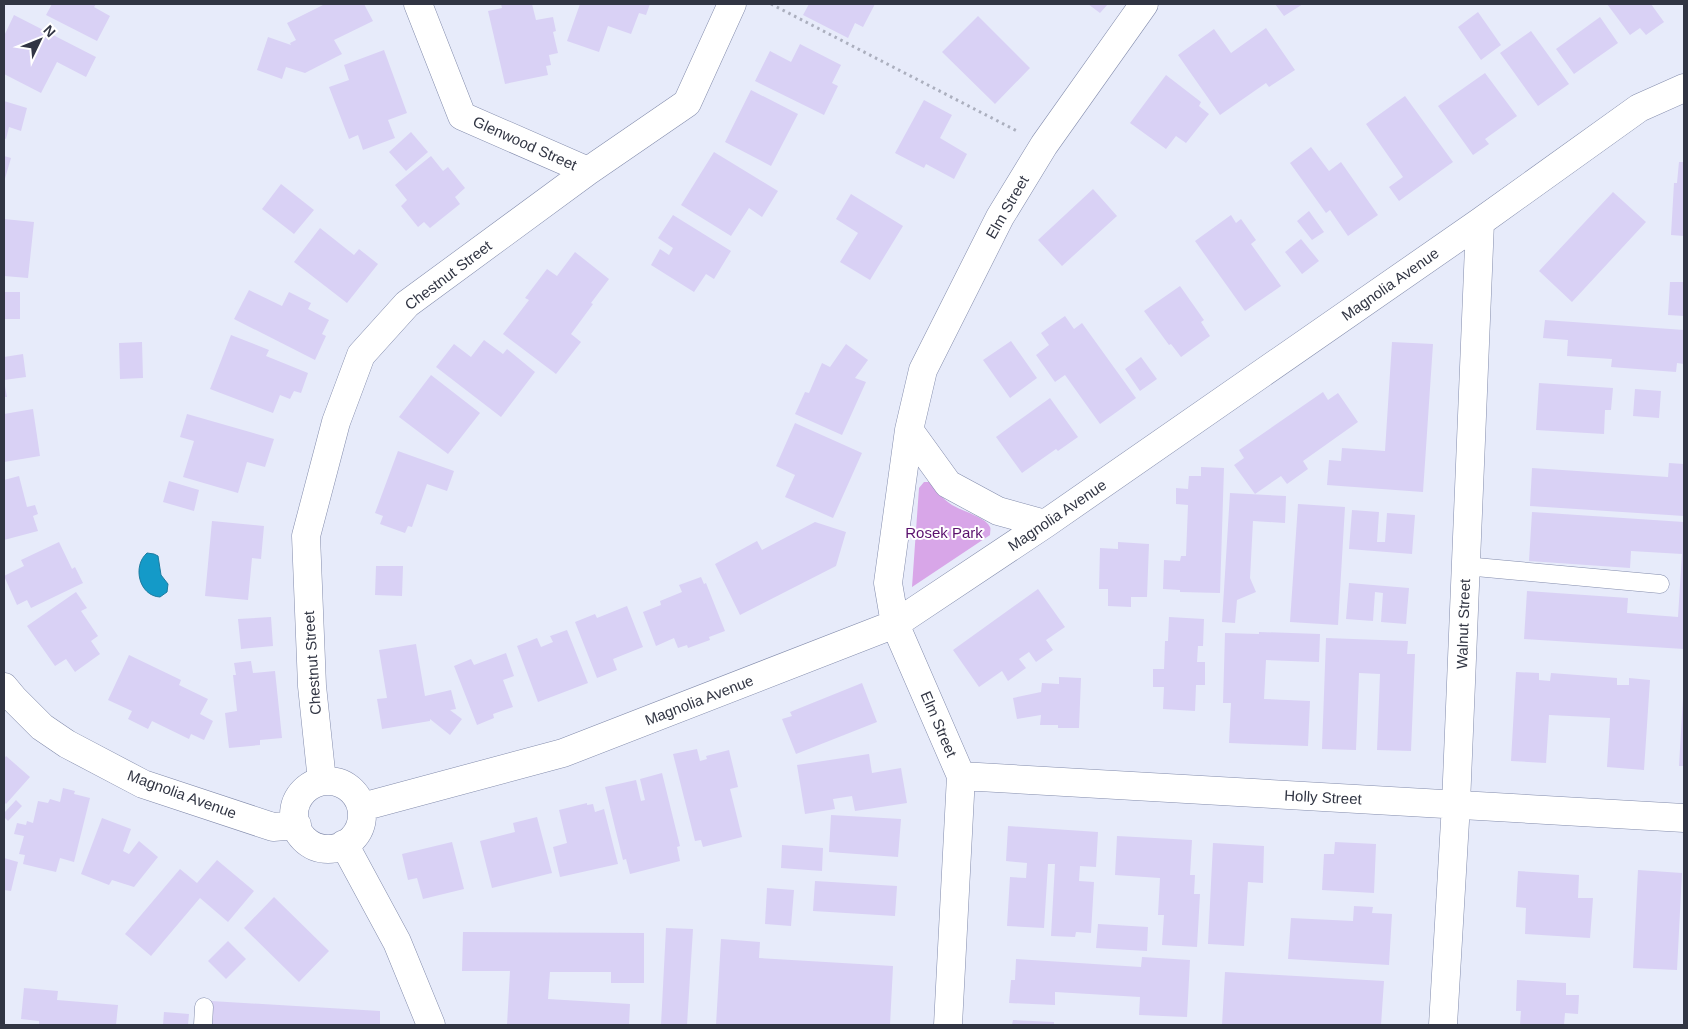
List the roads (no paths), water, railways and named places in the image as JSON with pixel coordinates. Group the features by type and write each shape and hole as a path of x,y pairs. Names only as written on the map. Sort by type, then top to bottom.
{"street":[{"name":"Glenwood Street","path":"418,4 462,116 588,171"},
{"name":"Chestnut Street","path":"322,781 312,686 306,536 336,422 361,356 407,304 588,171 687,104 732,4"},
{"name":"Elm Street","path":"948,1025 961,776 896,624 888,583 909,430 923,370 1000,217 1044,145 1144,4"},
{"name":"Magnolia Avenue","path":"362,807 563,753 896,624 1045,524 1480,222 1639,108 1684,88"},
{"name":"Walnut Street","path":"1443,1025 1456,804 1480,222"},
{"path":"909,430 948,484 998,511 1045,524"},
{"name":"Magnolia Avenue","path":"4,687 42,727 67,744 144,784 273,827 297,825"},
{"name":"Holly Street","path":"961,776 1684,818"},
{"path":"322,781 339,782 354,792 362,807 359,829 353,838 333,848 322,848 311,843 302,835 297,825 295,814 302,792 311,785 322,781"},
{"path":"344,844 397,942 431,1025"}],"lane":[{"path":"1465,566 1660,584"},
{"path":"203,1025 204,1007"}],"water":[{"path":"147,553 158,556 161,575 168,584 167,592 160,597 147,592 140,580 140,565"}],"park label":[{"name":"Rosek Park","path":"944,532"}]}
